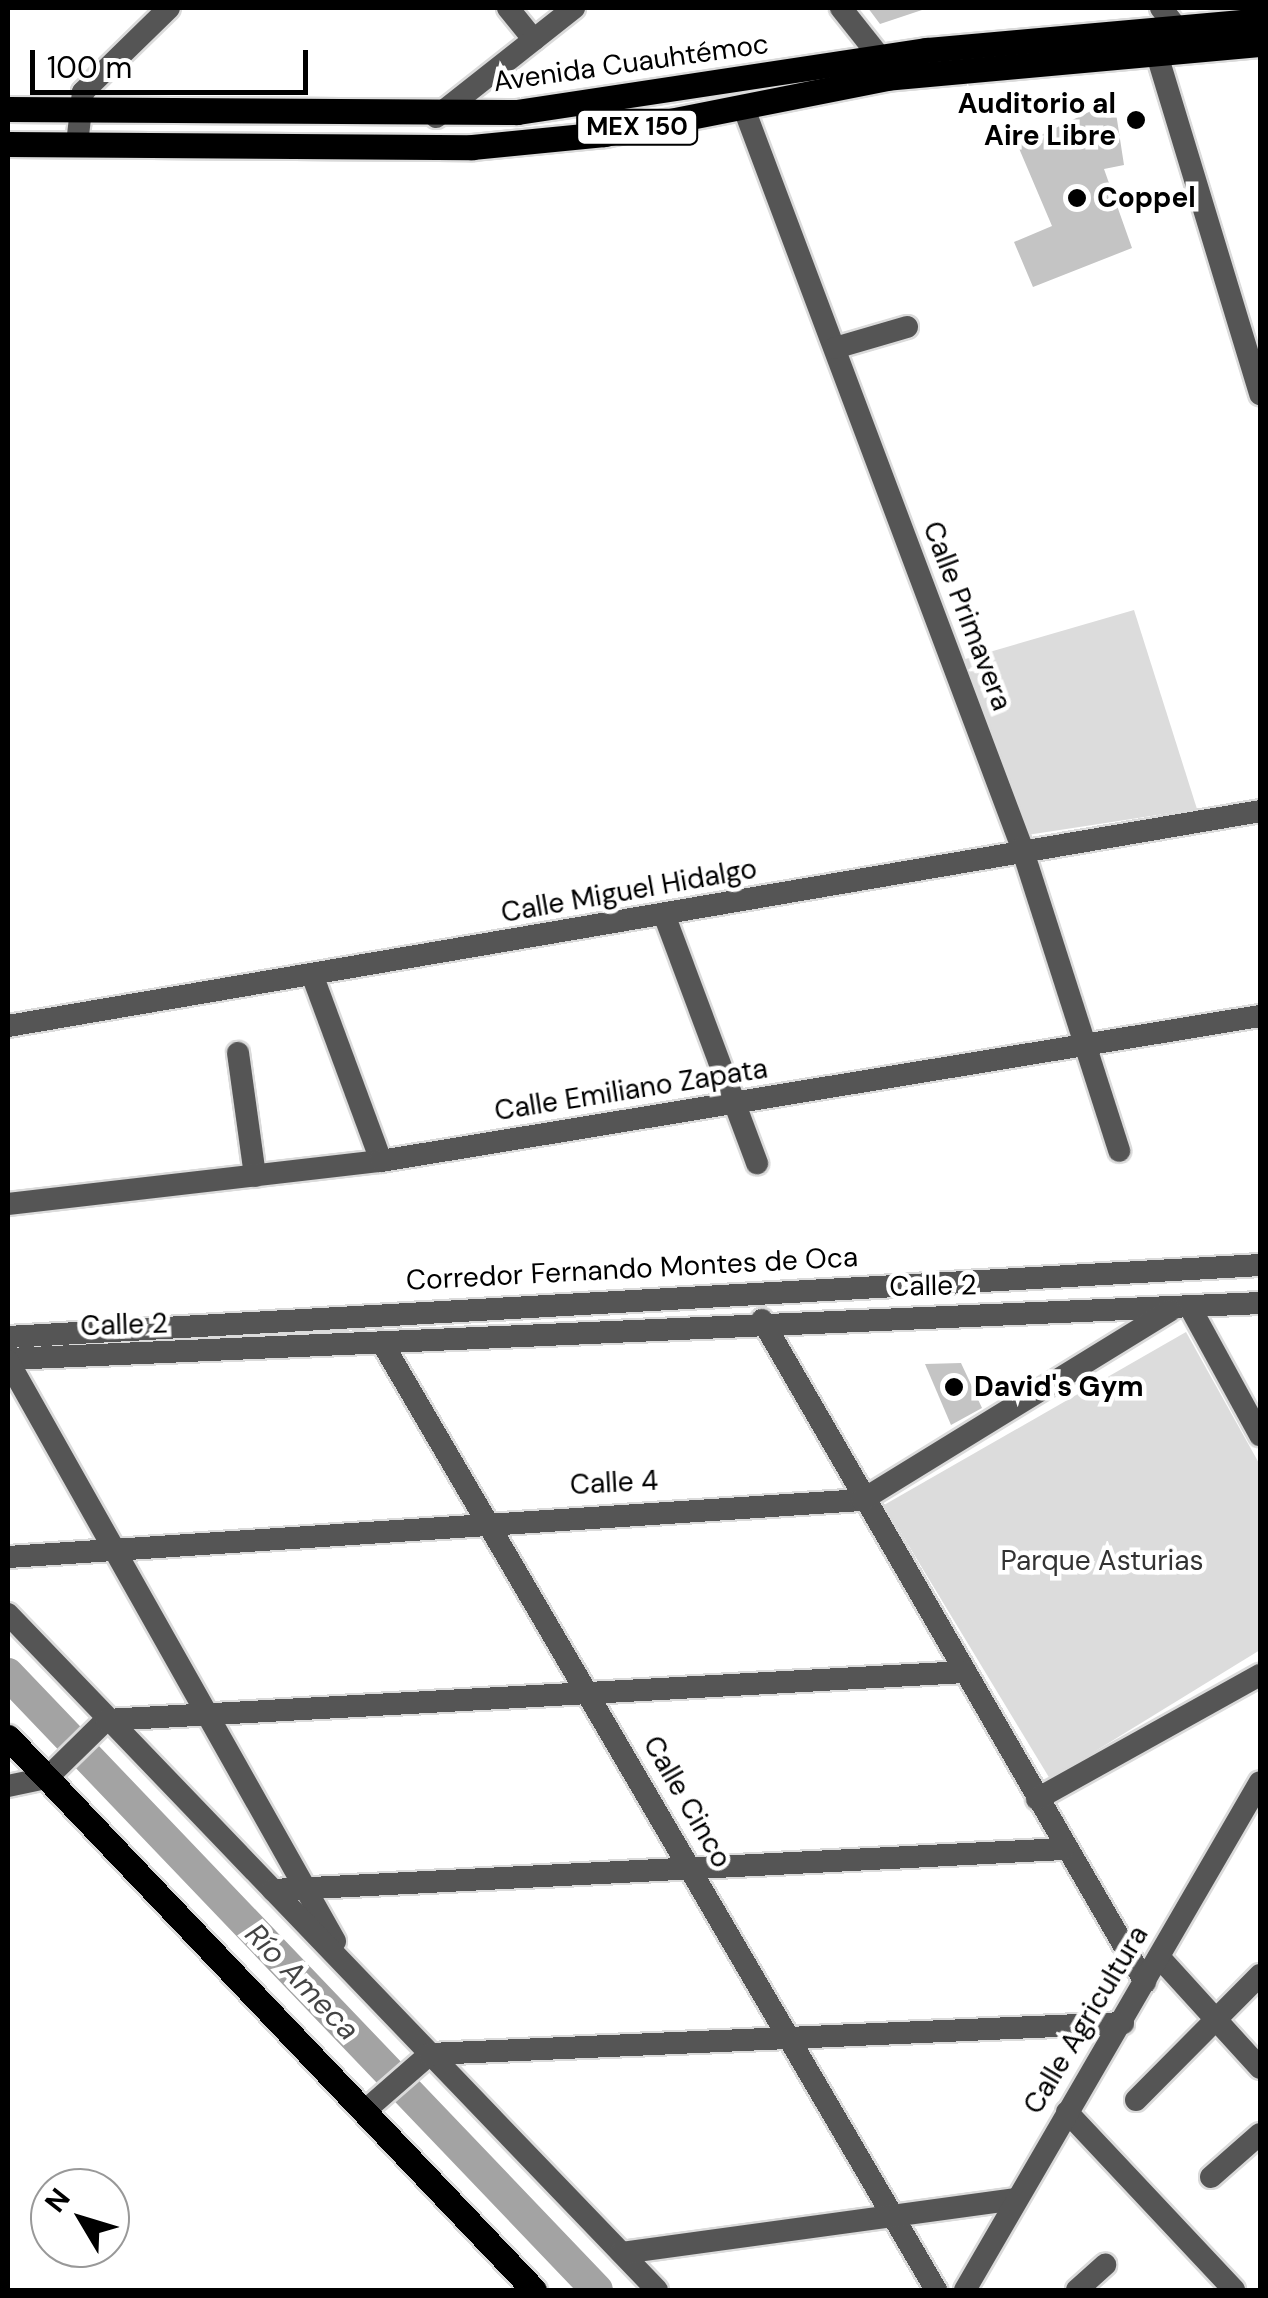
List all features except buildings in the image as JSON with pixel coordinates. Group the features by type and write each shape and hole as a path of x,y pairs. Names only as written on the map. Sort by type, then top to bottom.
{"main road":[{"name":"Avenida Cuauhtémoc","path":"8,109 436,117 1168,16 1260,20"},
{"name":"MEX 150","path":"8,144 348,149 604,134 886,78 1155,48 1260,44"},
{"path":"346,117 348,149"},
{"path":"8,1738 53,1772 373,2103 534,2290"}],"street":[{"path":"77,144 78,112 102,64 169,8"},
{"path":"508,8 534,40"},
{"path":"436,117 574,8"},
{"path":"841,8 879,56"},
{"path":"1155,48 1260,394"},
{"name":"Calle Primavera","path":"743,106 1022,848 1119,1151"},
{"path":"835,348 907,327"},
{"name":"Calle Miguel Hidalgo","path":"8,1026 664,917 1022,848 1260,811"},
{"path":"664,917 758,1163"},
{"path":"314,977 380,1162"},
{"name":"Calle Emiliano Zapata","path":"8,1201 380,1162 1086,1049 1260,1016"},
{"path":"238,1053 254,1176"},
{"name":"Corredor Fernando Montes de Oca","path":"8,1337 1260,1264"},
{"name":"Calle 2","path":"8,1360 384,1346 762,1320 1181,1310 1260,1303"},
{"path":"1181,1310 1260,1435"},
{"name":"Calle 4","path":"8,1556 488,1519 862,1500 1181,1310"},
{"path":"762,1320 1063,1849 1144,1982"},
{"name":"Calle Cinco","path":"384,1346 936,2290"},
{"path":"8,1360 352,1972"},
{"path":"8,1614 98,1728 273,1890 657,2290"},
{"path":"8,1786 53,1772 98,1728 208,1717 964,1672"},
{"path":"1036,1800 1260,1676"},
{"name":"Calle Agricultura","path":"965,2290 1260,1782"},
{"path":"273,1890 1063,1849"},
{"path":"1159,1956 1260,2068"},
{"path":"1136,2100 1220,2024 1260,1976"},
{"path":"373,2103 430,2054 793,2041 1123,2022"},
{"path":"1067,2112 1234,2290"},
{"path":"1211,2177 1260,2134"},
{"path":"622,2253 1016,2199"},
{"path":"1078,2290 1104,2265"}],"green space":[{"path":"1134,610 1197,809 1027,835 962,660"},
{"name":"Parque Asturias","path":"1186,1332 1260,1465 1260,1650 1050,1779 884,1505"}],"waterway":[{"name":"Río Ameca","path":"8,1674 597,2290"}],"place":[{"name":"Auditorio al Aire Libre","path":"1136,120"},
{"name":"Coppel","path":"1077,198"},
{"name":"David's Gym","path":"954,1387"}]}
